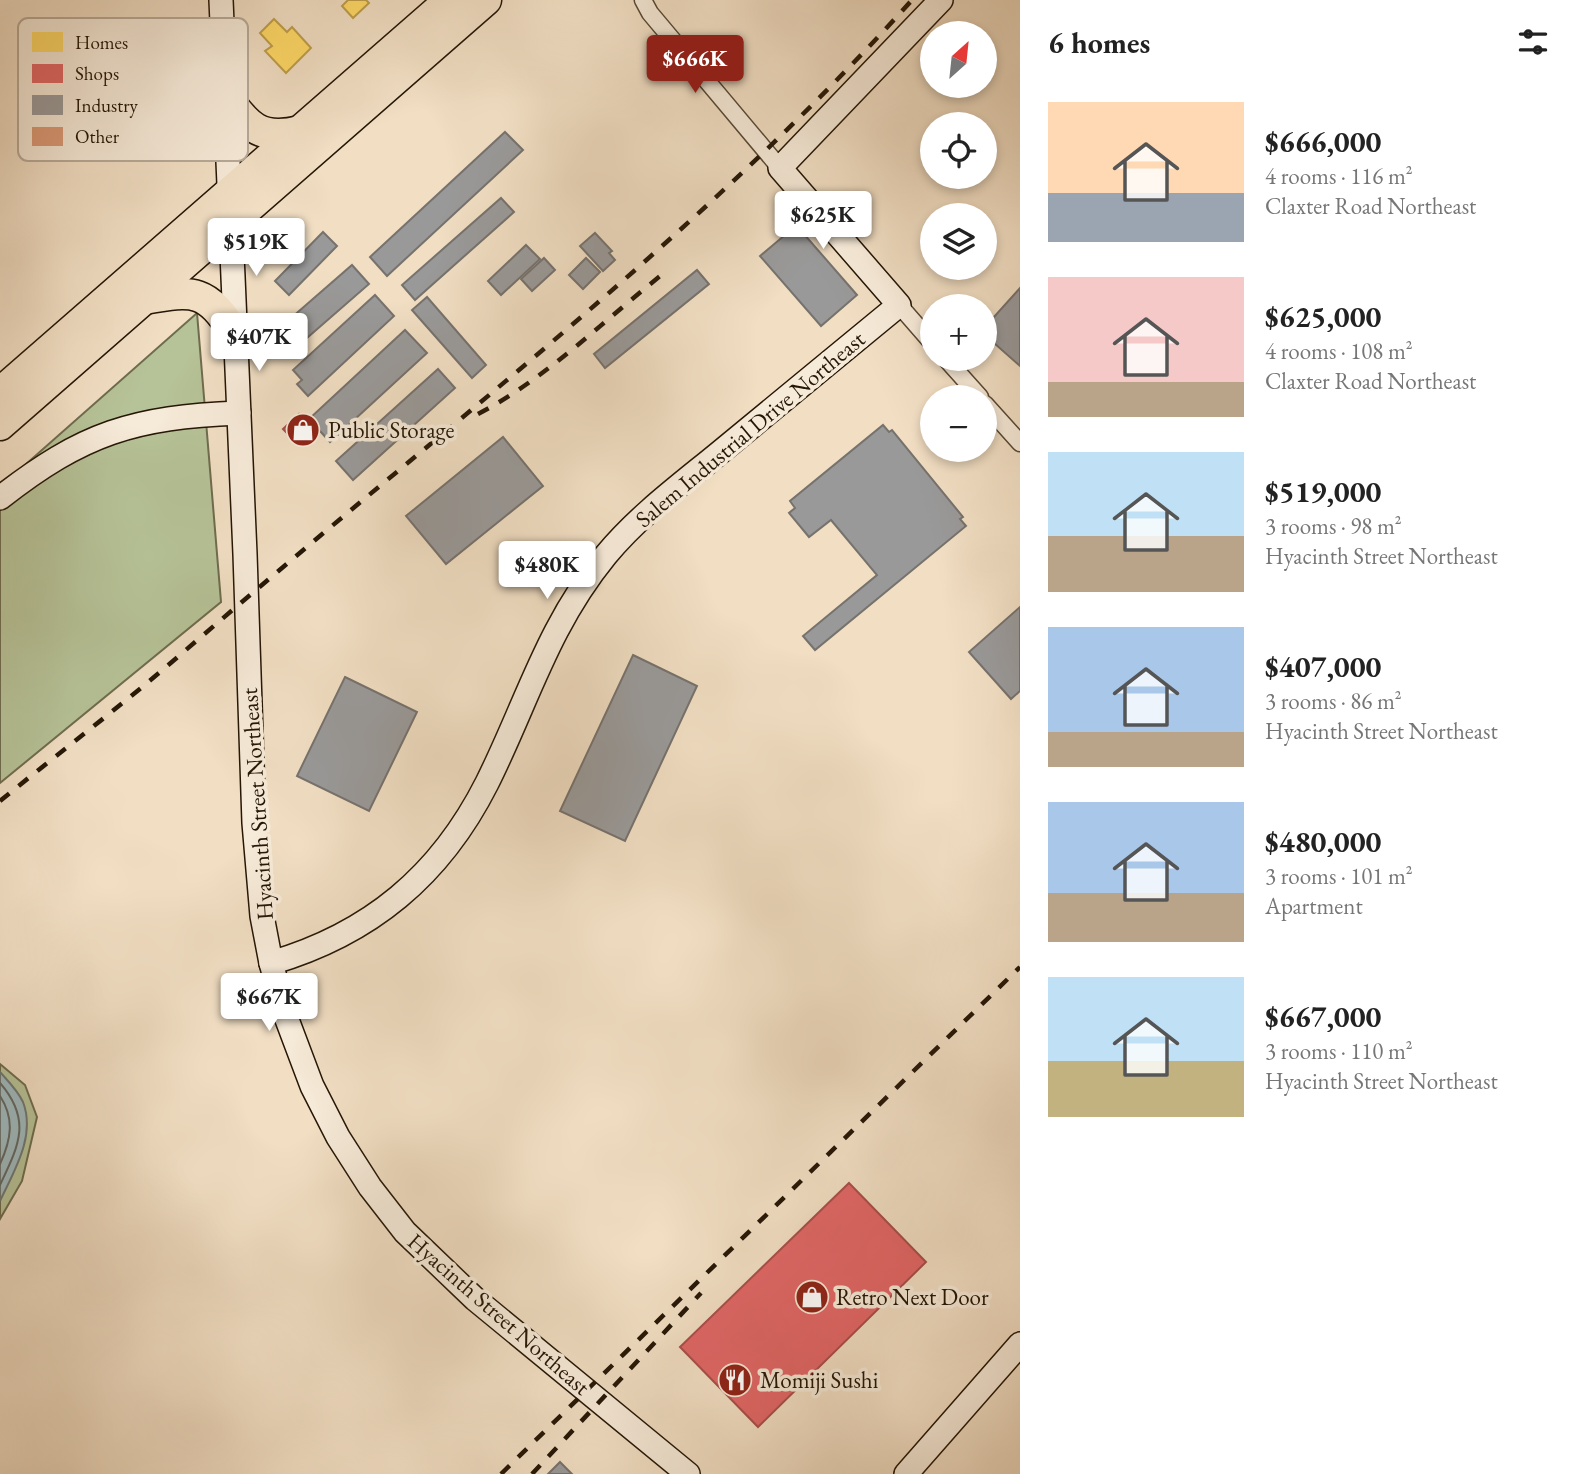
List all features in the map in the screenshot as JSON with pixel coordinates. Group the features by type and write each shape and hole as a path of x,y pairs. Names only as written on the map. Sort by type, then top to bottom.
{"highway":[{"path":"0,393 450,0"},
{"path":"0,425 486,0"},
{"path":"248,123 264,133 286,134 300,131"},
{"path":"144,299 185,292 204,298 219,309 236,335"}],"street":[{"name":"Hyacinth Street Northeast","path":"221,0 222,18"},
{"path":"643,0 650,13 780,168 920,329"},
{"path":"780,168 941,0"},
{"name":"Hyacinth Street Northeast","path":"228,161 254,822 262,916 271,963 298,1052 324,1110 351,1159 405,1233 475,1299 688,1474"},
{"name":"Salem Industrial Drive Northeast","path":"271,963 303,954 354,930 401,896 433,866 470,815 488,782 533,675 557,627 578,592 604,558 653,508 899,305"},
{"path":"957,371 969,385"},
{"path":"0,498 51,460 83,442 116,429 159,419 239,413"},
{"path":"997,415 1017,433"},
{"path":"905,1474 1020,1344"}],"green space":[{"path":"197,313 221,602 0,783 0,487"},
{"path":"0,1064 25,1085 37,1117 22,1181 0,1219"}],"water":[{"path":"0,1072 23,1102 27,1128 22,1153 0,1201"}],"building: Homes":[{"path":"348,0 366,0 369,3 353,18 342,6"},
{"path":"274,19 287,32 292,27 311,48 286,73 265,51 272,46 260,33"}],"building: Shops":[{"path":"299,414 312,429 297,443 283,429"},
{"path":"849,1183 926,1262 758,1427 680,1347"}],"building: Industry":[{"path":"505,132 523,150 387,276 370,257"},
{"path":"501,198 514,212 415,300 402,285"},
{"path":"790,218 857,295 821,326 760,256 785,235 778,228"},
{"path":"323,232 337,246 289,295 275,281"},
{"path":"595,233 612,251 609,253 615,260 603,271 580,246"},
{"path":"526,245 540,259 501,295 488,281"},
{"path":"544,258 555,270 532,291 521,279"},
{"path":"586,258 600,272 583,289 569,275"},
{"path":"352,265 369,284 300,344 290,332 298,325 291,318"},
{"path":"697,270 709,284 605,368 594,354"},
{"path":"1020,288 1020,366 997,346 997,314"},
{"path":"375,295 394,316 308,396 297,384 302,380 293,370"},
{"path":"427,297 486,365 472,378 412,310"},
{"path":"405,330 427,353 330,442 309,419"},
{"path":"438,369 455,388 353,480 336,461"},
{"path":"883,425 889,432 892,430 963,517 960,519 966,526 815,650 803,636 877,575 831,520 809,537 789,513 795,508 790,501"},
{"path":"503,437 543,486 446,564 406,516"},
{"path":"1020,607 1020,691 1011,699 969,652"},
{"path":"633,655 697,686 625,841 560,811"},
{"path":"345,677 417,712 369,811 297,776"},
{"path":"560,1462 572,1474 548,1474"}],"railway":[{"path":"0,801 146,684 667,242 793,124 912,0"},
{"path":"478,414 528,384 664,273"},
{"path":"501,1474 1020,967"},
{"path":"532,1474 701,1293"}],"place":[{"name":"Public Storage","path":"303,430"},
{"name":"Retro Next Door","path":"812,1297"},
{"name":"Momiji Sushi","path":"735,1380"}]}
